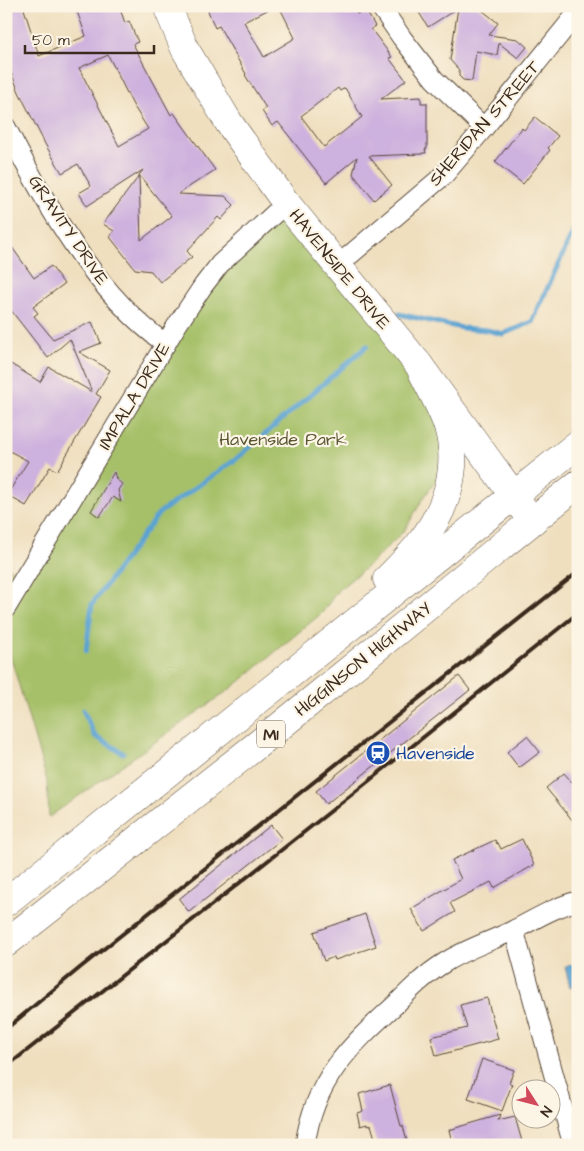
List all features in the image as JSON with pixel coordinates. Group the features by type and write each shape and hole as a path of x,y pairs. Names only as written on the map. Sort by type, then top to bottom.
{"main road":[{"name":"HAVENSIDE DRIVE","path":"167,6 185,49 229,123 286,203 419,365 532,521"},
{"path":"332,639 421,543 438,516 449,488 452,459 451,439 447,425 419,365"},
{"name":"HIGGINSON HIGHWAY","path":"6,902 332,639 578,444"},
{"name":"HIGGINSON HIGHWAY","path":"6,943 257,745 578,484"}],"street":[{"path":"380,6 434,79 484,128"},
{"name":"SHERIDAN STREET","path":"337,266 444,174 484,128 578,12"},
{"name":"GRAVITY DRIVE","path":"6,127 37,185 80,254 128,312 166,344"},
{"name":"IMPALA DRIVE","path":"6,608 203,286 220,264 286,203"},
{"path":"305,1145 314,1104 324,1084 350,1048 371,1026 444,963 554,909 578,901"},
{"path":"514,930 573,1145"}],"green space":[{"name":"Havenside Park","path":"286,203 416,364 451,459 423,499 404,531 368,566 338,590 322,613 233,687 49,817 47,781 6,641 6,559 9,568 24,577 177,325"}],"water":[{"path":"572,964 576,969 578,983 570,987 565,967"}],"building":[{"path":"6,6 23,6 39,56 86,36 75,6 119,6 125,23 129,21 138,42 133,44 171,115 174,113 215,170 178,194 225,196 234,205 221,220 218,217 187,251 192,257 160,282 151,271 135,269 110,237 114,231 103,224 139,176 141,240 172,216 139,175 143,170 87,206 79,193 91,186 78,164 62,173 19,92 6,60","holes":["108,55 133,105 148,129 119,146 79,68"]},
{"path":"206,6 275,6 244,22 264,57 295,38 279,6 352,6 357,14 365,9 375,26 371,29 392,57 389,58 406,80 381,99 421,97 421,103 427,103 426,153 369,156 392,185 374,200 353,174 357,157 326,183 278,122 272,126 262,111 266,108 245,75 219,26 215,28","holes":["338,88 340,91 345,88 362,117 324,147 301,116"]},
{"path":"415,6 477,6 498,23 489,35 518,39 527,47 518,58 499,43 497,55 476,51 472,81 463,80 459,76 459,70 450,60 458,8 428,27"},
{"path":"535,117 558,136 548,148 550,150 523,184 495,162 522,128 524,130"},
{"path":"6,239 34,278 51,266 64,284 33,307 38,313 34,316 53,339 92,322 101,343 79,352 110,370 96,394 101,397 57,471 50,467 26,506 7,495 28,461 6,449 6,361 40,382 49,367 92,392 70,339 48,358 6,304"},
{"path":"114,472 116,479 122,484 118,490 121,502 113,497 99,517 91,511"},
{"path":"459,676 470,690 326,804 316,791"},
{"path":"527,736 540,752 519,768 507,752"},
{"path":"564,773 578,789 578,827 546,788"},
{"path":"271,825 282,839 189,912 179,899"},
{"path":"522,839 534,865 494,888 491,882 450,903 455,912 424,931 411,909 461,879 452,860 495,840 501,849"},
{"path":"365,914 376,946 335,960 334,957 324,961 314,932"},
{"path":"487,998 498,1039 436,1056 431,1037 467,1028 460,1005"},
{"path":"482,1059 514,1070 509,1083 512,1084 502,1111 468,1099"},
{"path":"390,1085 408,1145 377,1145 371,1125 360,1126 357,1113 363,1111 359,1094"},
{"path":"500,1115 498,1121 512,1118 512,1128 518,1128 523,1145 487,1145 486,1141 472,1145 453,1145 449,1130"}],"waterway":[{"path":"399,314 462,328 487,330 503,334 532,322 578,221"},
{"path":"86,651 92,604 159,513 235,460 367,346"},
{"path":"83,710 95,736 123,753"}],"railway":[{"path":"6,1029 81,967 578,572"},
{"path":"6,1067 355,792 578,613"}],"place":[{"name":"Havenside","path":"378,753"}]}
